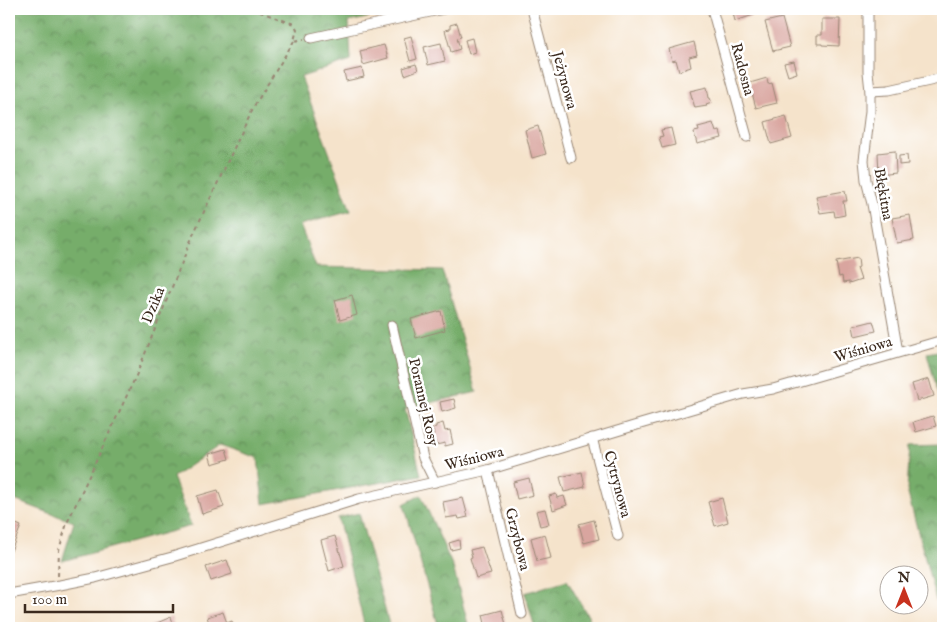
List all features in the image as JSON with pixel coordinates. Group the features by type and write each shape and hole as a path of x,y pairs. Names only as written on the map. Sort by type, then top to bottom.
{"street":[{"path":"311,38 444,9"},
{"name":"Jeżynowa","path":"532,9 571,158"},
{"name":"Radosna","path":"712,9 747,137"},
{"name":"Błękitna","path":"868,9 870,111 864,160 866,180 872,204 898,352"},
{"path":"870,91 889,90 943,78"},
{"name":"Porannej Rosy","path":"392,325 423,458 435,482"},
{"name":"Wiśniowa","path":"9,594 95,578 172,557 359,499 488,470 742,394 773,389 943,340"},
{"name":"Cytrynowa","path":"592,438 618,536"},
{"name":"Grzybowa","path":"488,470 522,614"}],"path":[{"path":"252,9 294,24 297,29 294,40 311,38"},
{"name":"Dzika","path":"60,586 57,575 58,556 67,523 136,376 193,235 253,108 294,40"}],"green space":[{"path":"9,9 405,9 349,22 351,61 301,77 351,211 300,225 316,267 442,270 477,392 405,409 421,475 263,504 258,458 220,445 173,477 191,526 62,561 74,522 9,498"},
{"path":"943,350 943,413 927,353"},
{"path":"943,444 943,627 930,578 930,564 926,564 907,490 910,445"},
{"path":"421,495 453,567 469,628 439,628 404,504"},
{"path":"359,513 390,628 365,628 338,518"},
{"path":"567,580 595,628 535,628 525,593"}],"building":[{"path":"732,9 759,9 760,13 735,21"},
{"path":"782,18 790,47 773,51 765,22"},
{"path":"822,19 840,19 839,46 817,44 817,35 822,35"},
{"path":"457,23 461,37 457,38 460,49 451,52 445,30 450,29 450,25"},
{"path":"411,36 417,59 410,61 404,38"},
{"path":"472,38 475,52 469,54 465,40"},
{"path":"694,42 697,55 689,57 691,67 679,71 676,60 672,61 669,49"},
{"path":"441,43 445,61 428,65 424,47"},
{"path":"384,45 388,58 363,65 360,51"},
{"path":"794,61 797,73 788,76 784,63"},
{"path":"416,64 418,70 405,75 403,68"},
{"path":"362,68 364,77 346,81 344,72"},
{"path":"767,78 768,84 772,83 777,103 756,108 750,83"},
{"path":"707,87 712,103 695,108 690,91"},
{"path":"786,116 792,138 771,144 765,122"},
{"path":"713,123 716,132 720,131 722,138 697,144 694,132 699,131 698,127"},
{"path":"538,126 546,154 532,158 525,130"},
{"path":"671,128 675,145 662,148 659,137 663,136 661,130"},
{"path":"895,151 896,173 879,175 878,153"},
{"path":"907,155 908,164 899,165 899,156"},
{"path":"845,191 847,201 843,201 845,215 835,217 834,211 820,213 816,196"},
{"path":"910,215 914,240 897,243 892,218"},
{"path":"858,258 859,267 857,268 861,280 849,284 849,282 843,283 842,276 839,277 836,262"},
{"path":"352,295 357,315 340,320 335,300"},
{"path":"441,311 445,330 416,338 411,319"},
{"path":"873,321 876,331 855,336 853,326"},
{"path":"929,379 934,396 917,401 912,384"},
{"path":"454,399 456,408 442,412 440,402"},
{"path":"933,416 936,426 916,432 913,422"},
{"path":"443,423 445,431 450,430 453,444 445,446 445,443 436,445 432,428"},
{"path":"226,449 229,459 212,464 209,454"},
{"path":"582,472 585,487 564,492 560,477"},
{"path":"529,478 533,495 517,499 513,482"},
{"path":"218,490 224,507 202,514 197,496"},
{"path":"556,494 557,498 564,496 567,505 553,510 549,496"},
{"path":"463,498 468,517 459,519 458,516 446,518 443,502"},
{"path":"722,498 728,522 715,526 708,502"},
{"path":"545,509 549,524 540,526 536,511"},
{"path":"594,520 599,539 584,543 579,524"},
{"path":"9,521 21,526 9,556"},
{"path":"545,534 551,558 537,561 531,538"},
{"path":"335,536 344,566 329,571 321,540"},
{"path":"459,540 460,548 451,550 449,543"},
{"path":"482,547 491,574 476,578 470,558 472,557 470,550"},
{"path":"227,560 232,574 211,581 206,567"},
{"path":"502,610 507,628 486,628 483,615"},
{"path":"223,612 227,623 232,621 234,628 211,628 207,617"},
{"path":"171,617 175,628 151,628 150,626"}]}
